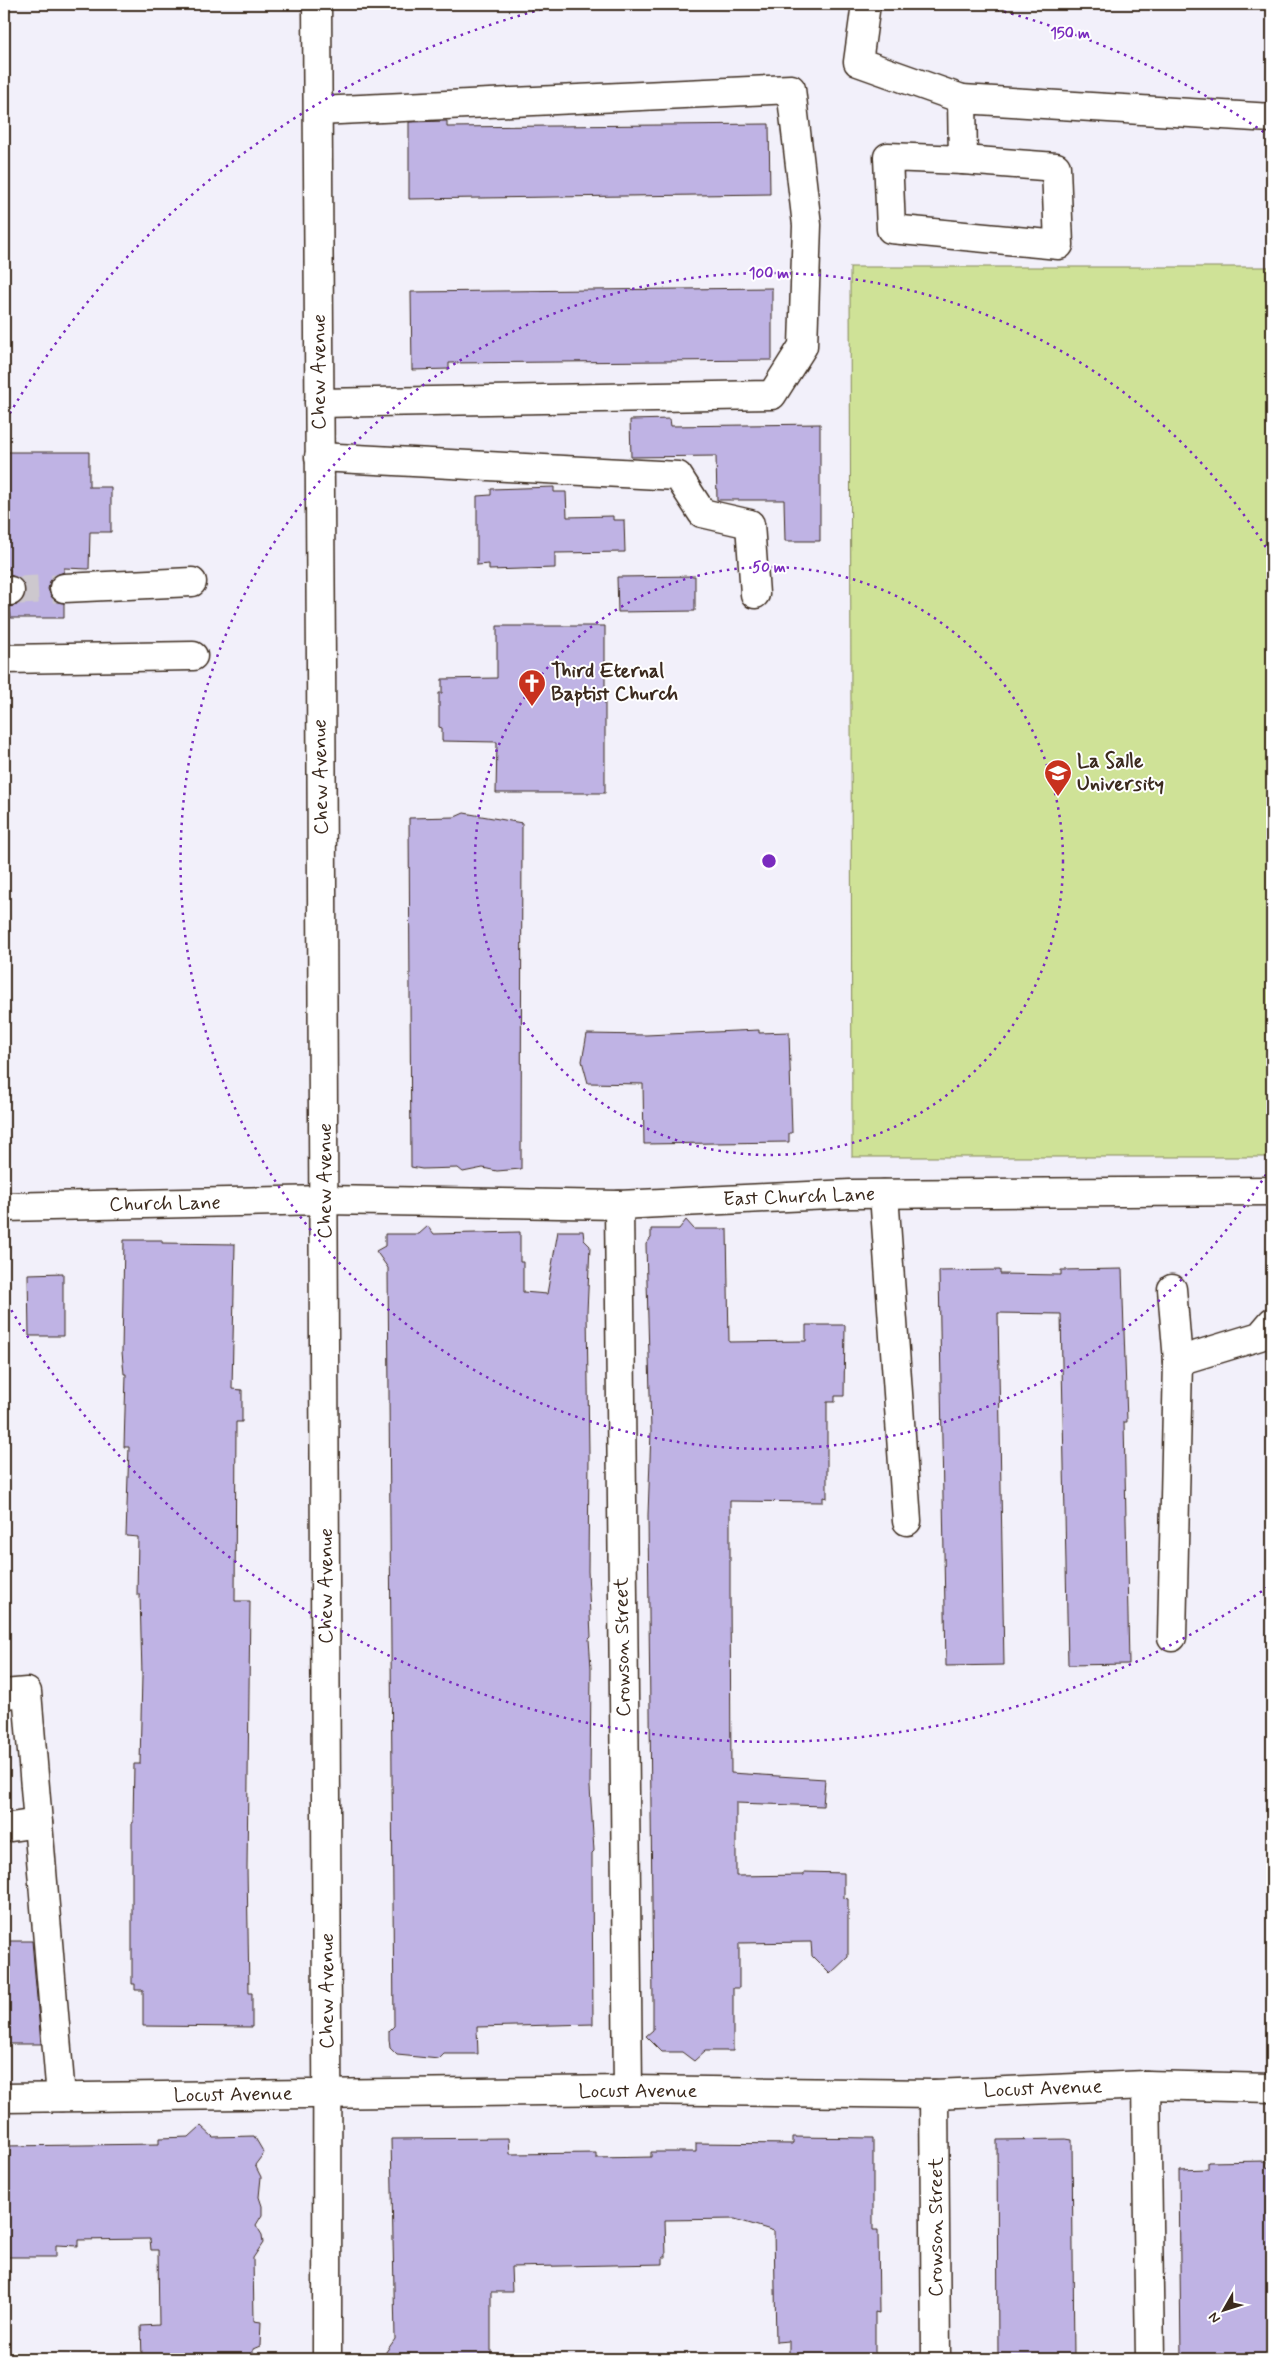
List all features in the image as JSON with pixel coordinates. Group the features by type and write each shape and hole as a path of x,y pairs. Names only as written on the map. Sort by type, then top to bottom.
{"street":[{"name":"Chew Avenue","path":"317,4 325,1200 327,2359"},
{"path":"866,4 858,62 962,100 1272,118"},
{"path":"318,112 791,89 807,225 803,346 772,395 319,403"},
{"path":"962,100 963,160"},
{"path":"888,158 963,160 1056,167 1059,245 891,229 888,158"},
{"path":"319,457 678,476 702,513 750,524 755,594"},
{"path":"64,588 192,582"},
{"path":"4,659 193,656"},
{"name":"East Church Lane","path":"325,1200 618,1205 884,1194 1272,1190"},
{"path":"884,1194 907,1521"},
{"name":"Church Lane","path":"4,1207 325,1200"},
{"name":"Crowson Street","path":"618,1205 628,2090"},
{"path":"1172,1289 1178,1361 1172,1637"},
{"path":"1178,1361 1260,1336 1272,1322"},
{"path":"4,1694 27,1692 61,2097"},
{"path":"4,1828 38,1823"},
{"path":"1146,2085 1150,2359"},
{"name":"Locust Avenue","path":"4,2098 628,2090 934,2094 1146,2085 1272,2088"},
{"name":"Crowson Street","path":"934,2094 936,2359"}],"green space":[{"path":"850,267 1272,267 1272,1157 852,1157"}],"building":[{"path":"447,121 447,127 769,124 770,194 409,199 409,122"},
{"path":"772,288 772,360 449,363 449,369 412,370 411,292"},
{"path":"670,419 671,426 820,424 820,541 785,541 784,500 717,500 716,456 631,457 630,420"},
{"path":"4,452 89,452 89,487 111,487 111,532 90,532 89,569 64,568 64,572 56,575 50,581 48,589 51,596 56,602 64,603 64,618 11,618 10,607 17,605 23,599 26,591 24,584 18,578 10,575 10,569 4,569"},
{"path":"554,487 554,492 566,492 567,517 613,516 613,520 624,520 625,552 555,553 555,568 489,570 489,564 477,565 477,496 491,495 491,489"},
{"path":"695,576 695,611 618,612 617,577"},
{"path":"497,626 605,626 605,793 496,793 497,742 442,741 442,728 439,727 439,693 442,693 442,679 497,678"},
{"path":"464,813 522,823 521,1169 497,1171 483,1168 463,1172 458,1168 422,1169 411,1167 409,818 455,817"},
{"path":"759,1030 759,1033 789,1032 792,1133 789,1133 789,1142 644,1144 643,1084 588,1083 582,1061 587,1034 646,1035"},
{"path":"686,1220 694,1229 727,1229 729,1342 806,1341 806,1325 845,1325 844,1396 835,1396 835,1402 827,1402 827,1498 823,1497 823,1502 730,1501 730,1591 731,1773 825,1779 823,1806 736,1803 736,1876 804,1875 804,1872 844,1873 844,1898 848,1899 848,1957 830,1974 812,1956 811,1942 739,1943 739,1988 733,1988 733,2051 705,2051 694,2061 682,2052 662,2052 646,2036 653,2030 653,2002 648,1515 651,1431 646,1244 651,1238 651,1229 679,1229"},
{"path":"428,1226 434,1234 520,1232 523,1292 547,1294 558,1231 583,1231 584,1240 590,1246 587,1312 588,1571 591,1637 589,1639 591,1668 590,1787 594,1851 592,1853 593,2024 477,2027 478,2054 444,2054 439,2059 397,2055 390,2048 389,2039 389,2031 394,2026 388,1268 376,1251 385,1246 385,1234 419,1234"},
{"path":"124,1240 162,1240 162,1243 235,1244 232,1389 242,1390 242,1422 236,1422 235,1601 250,1601 247,1868 249,1993 252,1993 252,2027 143,2026 143,1990 135,1990 135,1984 132,1984 132,1823 134,1764 140,1764 142,1675 140,1595 137,1595 138,1537 126,1536 129,1447 124,1447 126,1374 124,1374 122,1352"},
{"path":"1122,1269 1127,1422 1124,1422 1129,1664 1068,1665 1061,1314 998,1313 1004,1665 946,1666 939,1271 1000,1270 1000,1274 1061,1275 1061,1270"},
{"path":"63,1273 63,1336 29,1336 28,1274"},
{"path":"4,1941 32,1941 41,2044 4,2044"},
{"path":"201,2126 213,2137 254,2136 264,2153 255,2165 261,2177 259,2197 262,2206 262,2215 256,2225 262,2235 263,2243 253,2258 254,2321 261,2322 260,2346 253,2349 253,2359 142,2359 141,2326 159,2325 158,2250 151,2250 150,2239 78,2240 78,2246 56,2245 56,2257 4,2257 4,2146 159,2144 159,2138 189,2137"},
{"path":"793,2137 873,2138 873,2230 878,2230 879,2313 875,2312 875,2359 789,2359 789,2341 776,2342 774,2231 735,2219 665,2220 666,2257 663,2257 663,2264 511,2267 512,2292 491,2292 491,2359 381,2359 395,2339 391,2139 509,2138 510,2154 596,2153 596,2158 651,2157 651,2152 696,2152 696,2143 793,2144"},
{"path":"997,2140 1072,2140 1074,2359 998,2359"},
{"path":"1267,2161 1266,2167 1272,2168 1272,2359 1181,2359 1179,2170 1208,2169 1208,2162"}],"tunnel":[{"path":"10,591 64,588"}],"place":[{"name":"Third Eternal Baptist Church","path":"532,707"},
{"name":"La Salle University","path":"1058,797"}]}
